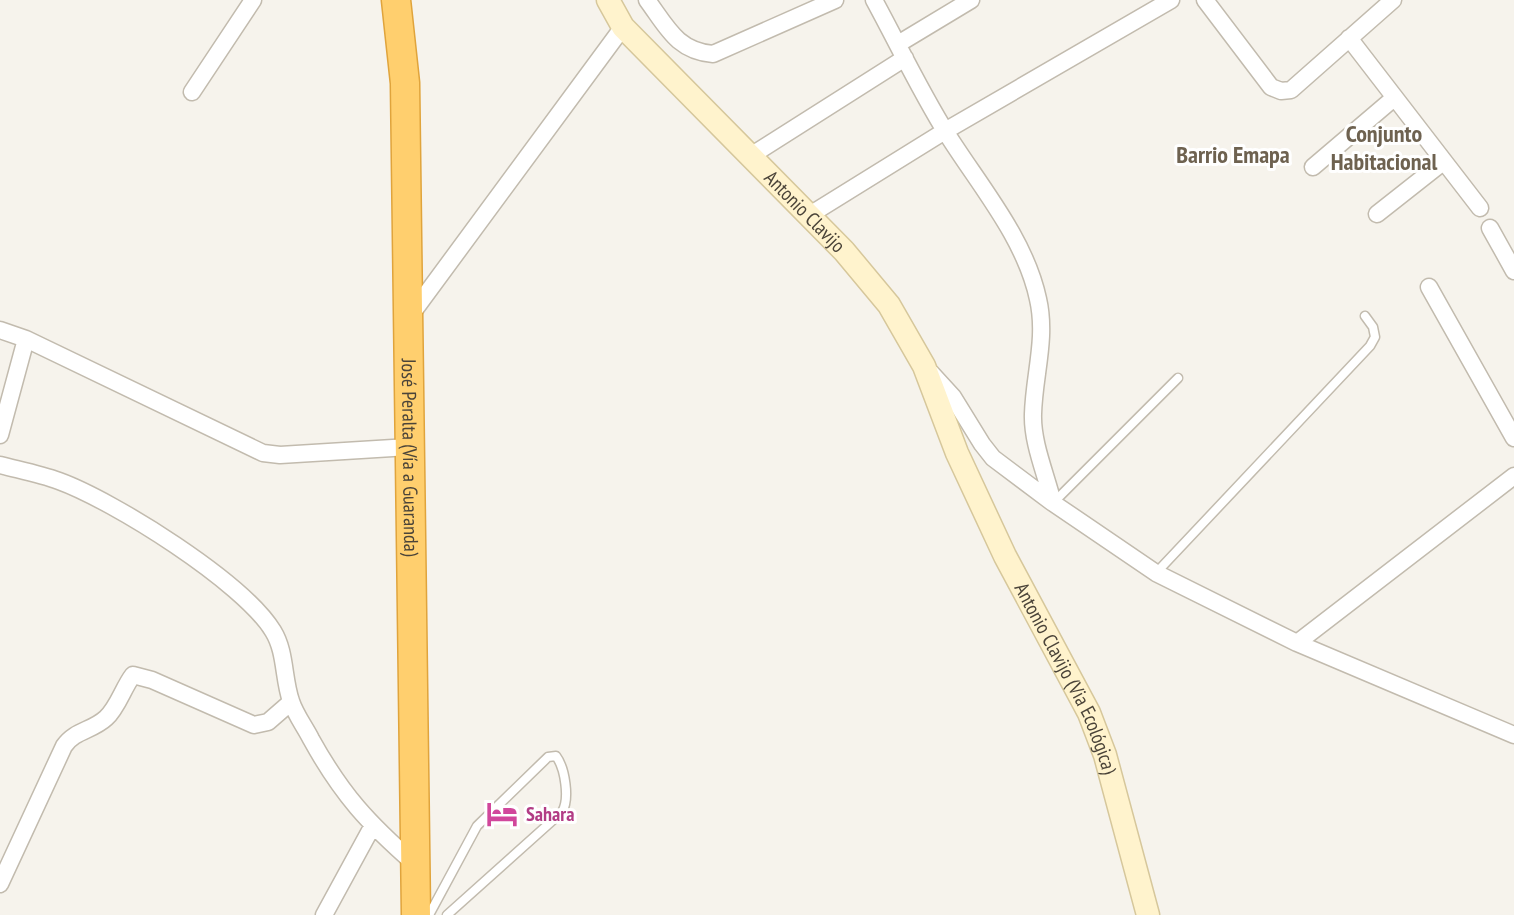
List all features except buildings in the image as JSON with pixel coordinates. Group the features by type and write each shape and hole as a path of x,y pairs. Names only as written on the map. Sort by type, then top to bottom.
{"highway":[{"name":"José Peralta (Vía a Guaranda)","path":"396,0 405,83 416,865 421,913"}],"main road":[{"name":"Antonio Clavijo","path":"608,0 623,27 844,251 889,305 924,366 957,453"},
{"name":"Antonio Clavijo (Via Ecológica)","path":"957,453 1005,556 1089,713 1105,755 1148,915"}],"street":[{"path":"192,92 253,0"},
{"path":"647,0 681,44 696,53 713,54 835,0"},
{"path":"874,0 945,131 1021,253 1038,299 1042,347 1033,414 1035,437 1053,503"},
{"path":"752,155 971,0"},
{"path":"808,216 945,131 1171,0"},
{"path":"1205,0 1271,87 1281,91 1291,90 1393,0"},
{"path":"408,319 623,27"},
{"path":"1349,38 1480,208"},
{"path":"1313,167 1394,98"},
{"path":"1377,214 1443,162"},
{"path":"1490,228 1514,271"},
{"path":"1429,287 1514,438"},
{"path":"0,330 26,339 263,453 280,455 409,447"},
{"path":"0,435 26,339"},
{"path":"924,366 953,397 987,451 1053,503 1156,573 1297,643 1514,735"},
{"path":"0,465 58,481 83,492 159,536 243,595 275,634 291,702 347,798 372,827 416,865"},
{"path":"1297,643 1514,476"},
{"path":"0,884 64,746 77,733 102,722 109,715 133,675 152,680 254,725 268,722 291,702"},
{"path":"324,915 372,827"}],"lane":[{"path":"1156,573 1370,346 1375,337 1373,327 1365,316"},
{"path":"1053,503 1178,378"},
{"path":"421,913 477,826 548,757 556,756 566,800 562,812 447,915"}],"place":[{"name":"Sahara","path":"502,814"}],"district":[{"name":"Conjunto Habitacional","path":"1384,148"},
{"name":"Barrio Emapa","path":"1233,155"}]}
